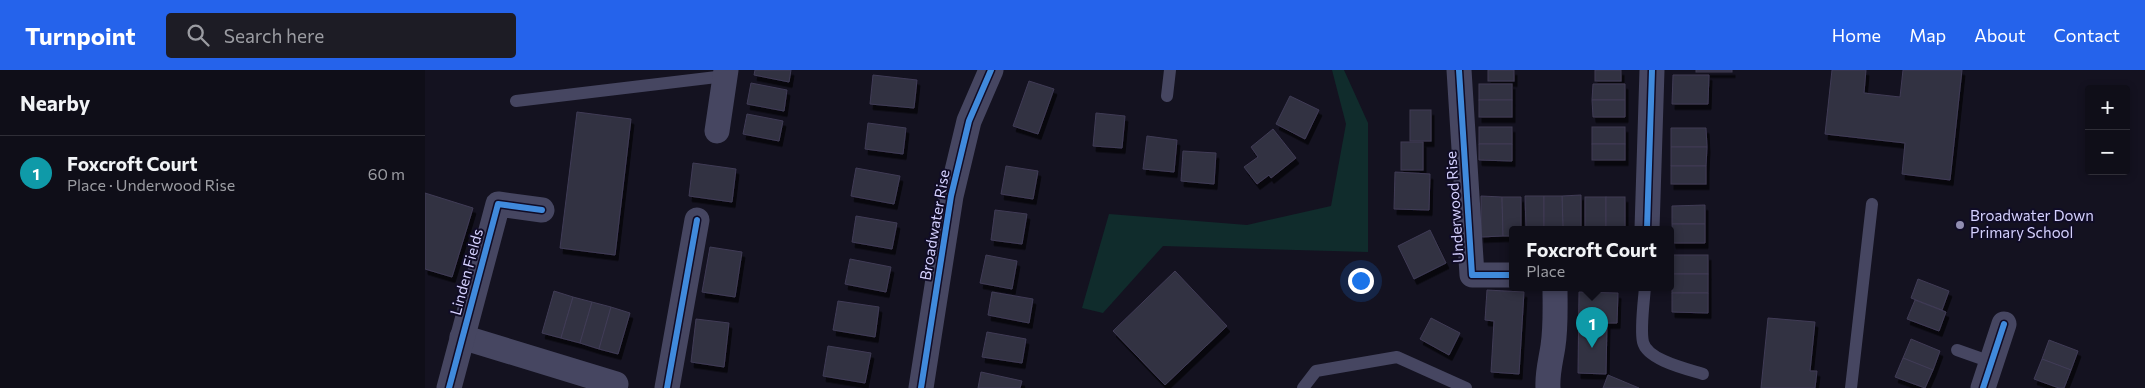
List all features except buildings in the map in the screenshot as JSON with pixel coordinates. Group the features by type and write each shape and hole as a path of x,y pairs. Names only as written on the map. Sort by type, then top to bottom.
{"street":[{"name":"Broadwater Rise","path":"921,388 951,196 969,122 991,70"},
{"name":"Underwood Rise","path":"1459,70 1472,275 1509,275"},
{"path":"1647,226 1652,72"},
{"path":"717,131 725,73"},
{"name":"Linden Fields","path":"449,388 498,204 542,210"},
{"path":"667,388 697,220"},
{"path":"1548,388 1547,374 1553,347 1556,319 1555,291"},
{"path":"1983,388 2004,324"},
{"name":"Linden Fields","path":"463,337 616,384"}],"lane":[{"path":"1167,96 1170,70"},
{"path":"516,101 725,73"},
{"path":"1851,388 1872,204"},
{"path":"1645,291 1643,342 1649,352 1661,360 1703,374"},
{"path":"1957,350 1991,362"},
{"path":"1303,388 1316,371 1397,357 1466,388"}],"green space":[{"path":"1332,70 1344,70 1368,123 1368,252 1163,246 1103,313 1082,308 1109,214 1247,225 1331,206 1346,124"}],"cycle path":[{"path":"921,388 951,196 969,121 991,70"},
{"path":"1459,70 1472,275 1509,275"},
{"path":"1647,226 1652,70"},
{"path":"449,388 498,204 542,210"},
{"path":"667,388 697,220"},
{"path":"1983,388 2004,324"}],"place":[{"name":"Broadwater Down Primary School","path":"1960,225"},
{"name":"Foxcroft Court","path":"1592,348"}]}
